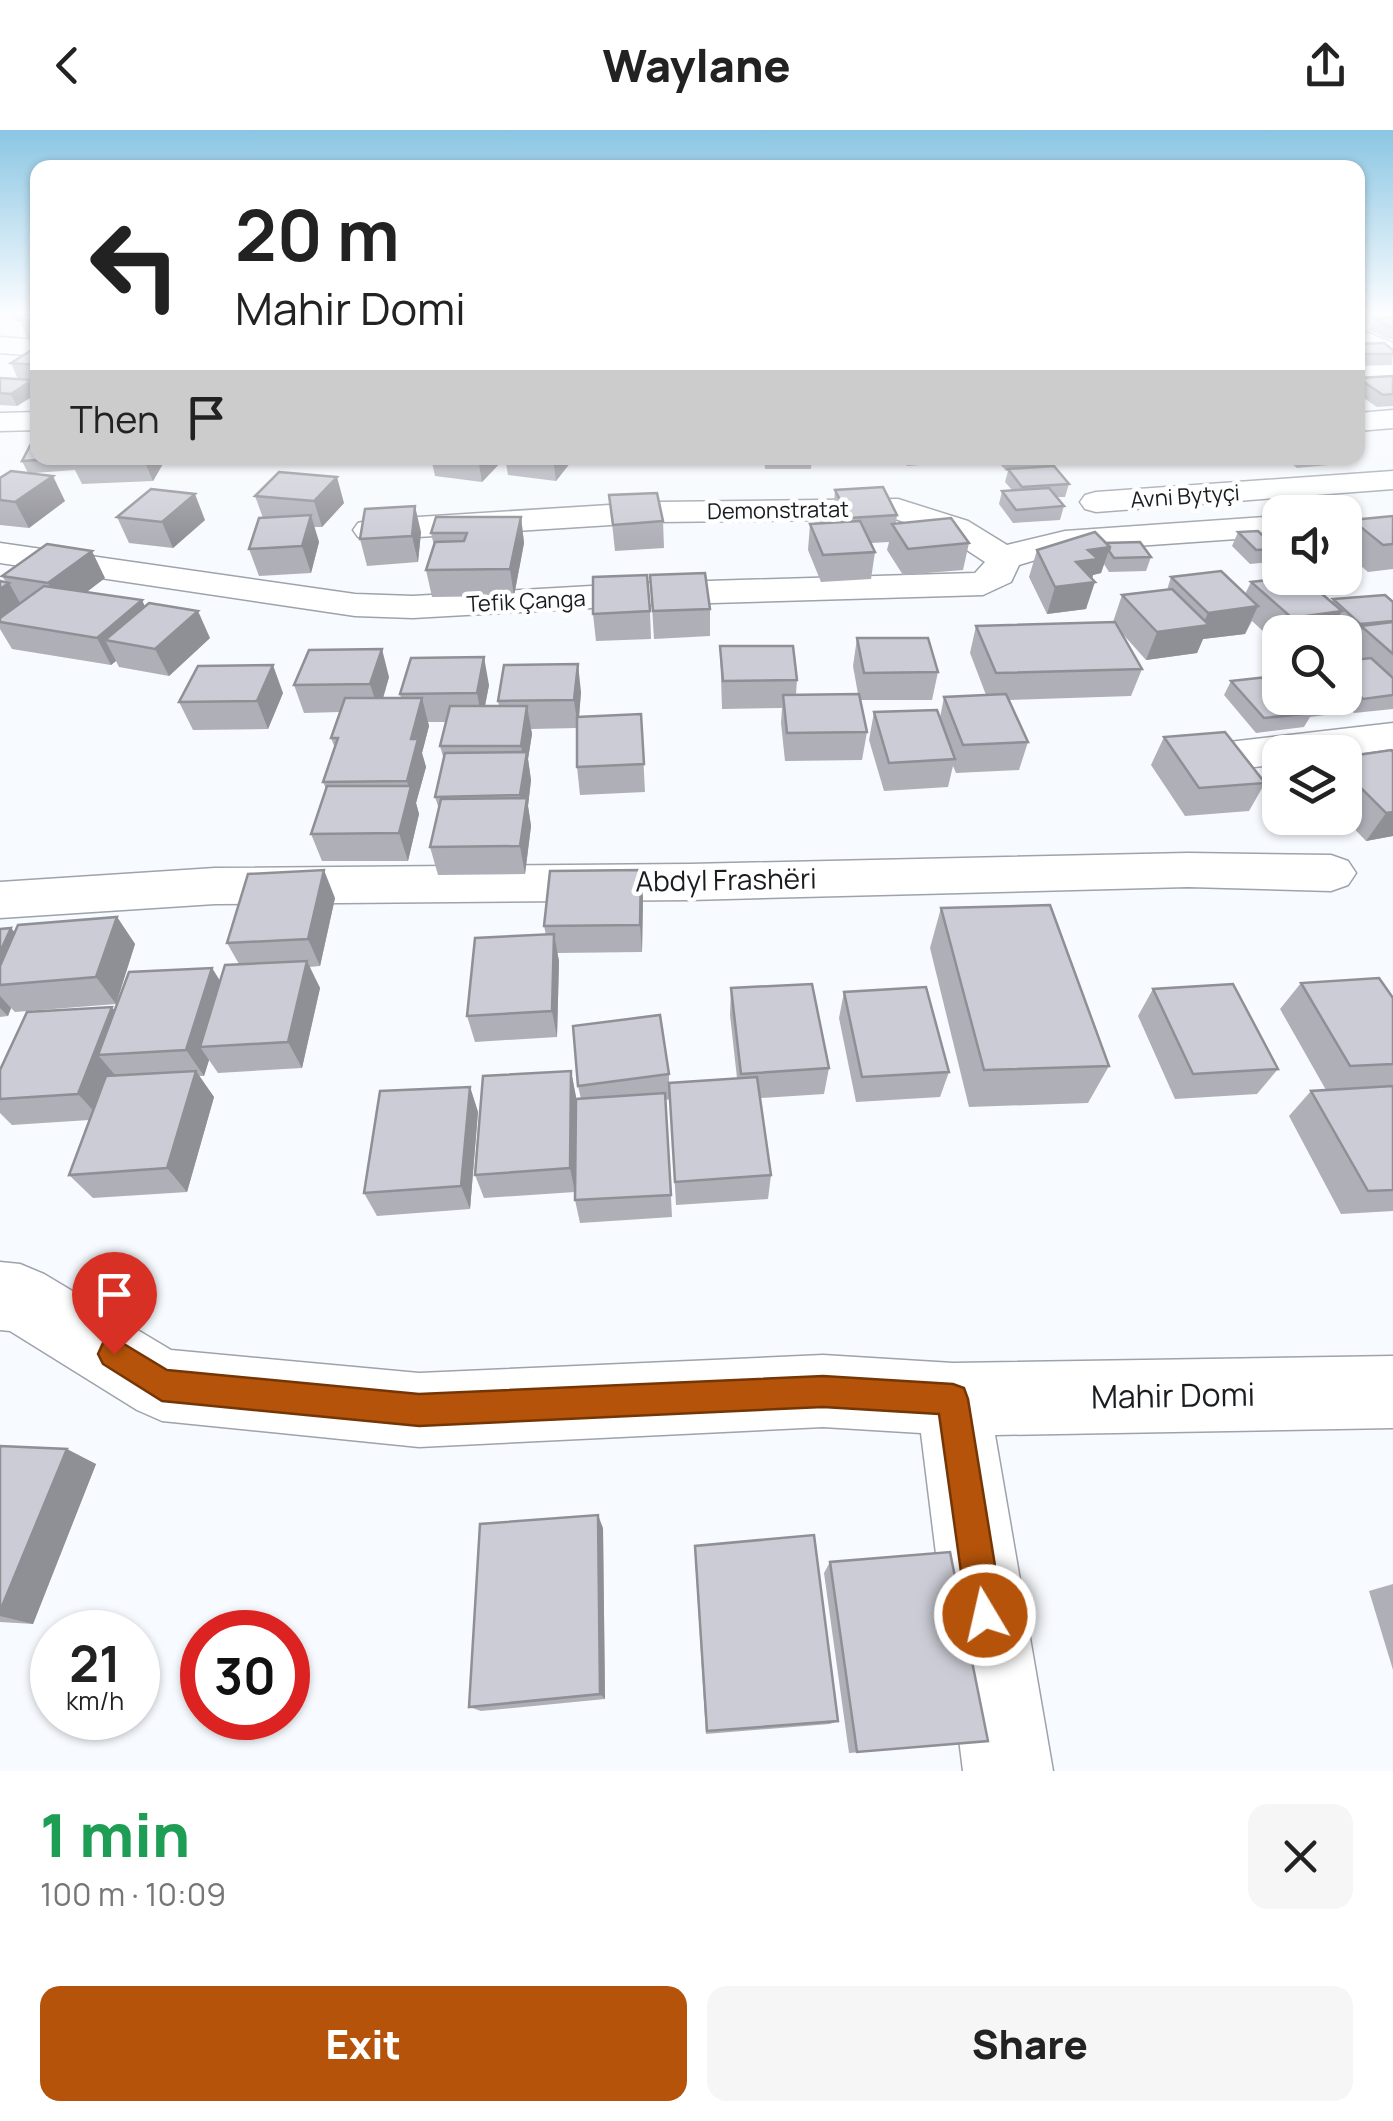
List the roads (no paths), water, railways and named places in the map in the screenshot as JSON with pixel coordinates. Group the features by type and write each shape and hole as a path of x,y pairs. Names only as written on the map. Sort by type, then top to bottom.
{"street":[{"path":"1365,421 1393,419"},
{"path":"0,422 30,420"},
{"name":"Avni Bytyçi","path":"1096,502 1393,480"},
{"name":"Demonstratat","path":"370,530 661,498 898,509 956,528 1004,560"},
{"name":"Tefik Çanga","path":"0,553 260,594 354,605 413,607 644,594 983,584 998,574 1004,560 1030,548 1066,541 1262,527"},
{"path":"1230,756 1393,736"},
{"name":"Abdyl Frashëri","path":"0,900 215,886 690,882 1188,870 1332,873"},
{"name":"Mahir Domi","path":"0,1296 20,1298 162,1385 419,1410 823,1392 953,1399 1393,1392"},
{"path":"953,1399 1008,1771"}]}
